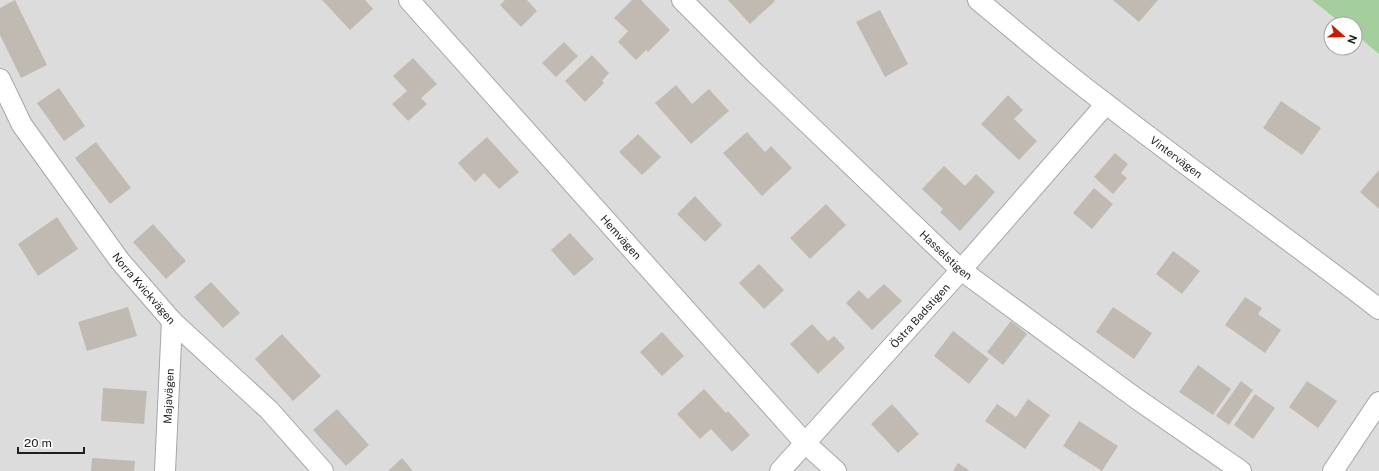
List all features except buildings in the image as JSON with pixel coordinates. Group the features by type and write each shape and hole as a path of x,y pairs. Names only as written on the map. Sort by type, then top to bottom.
{"street":[{"name":"Hemvägen","path":"409,0 805,443 836,471"},
{"name":"Hasselstigen","path":"682,0 754,72 961,270 1143,403 1241,471"},
{"name":"Vintervägen","path":"978,0 1048,60 1379,309"},
{"name":"Norra Kvickvägen","path":"0,79 22,126 120,261 172,321 269,410 323,471"},
{"name":"Östra Badstigen","path":"780,471 961,270 1106,104"},
{"name":"Majavägen","path":"165,471 172,321"},
{"path":"1333,471 1379,402"}],"shaded area":[{"path":"0,0 1312,0 1332,16 1323,16 1323,56 1363,56 1363,41 1379,54 1379,471 0,471"}],"green space":[{"path":"1312,0 1379,0 1379,54 1363,41 1363,16 1332,16"}]}
